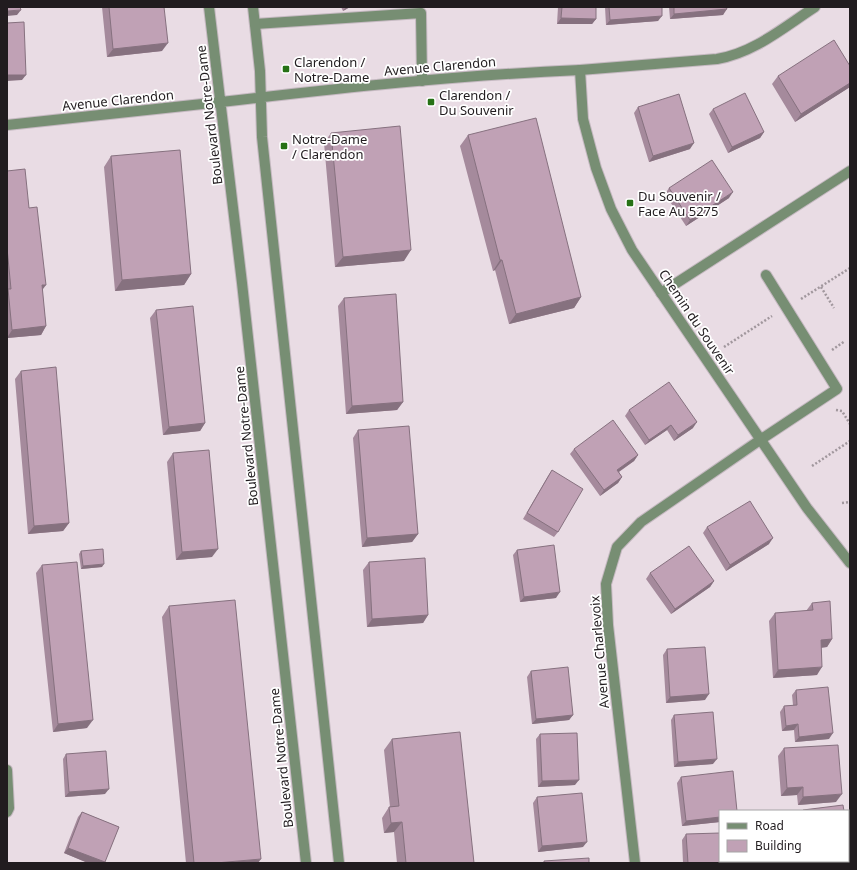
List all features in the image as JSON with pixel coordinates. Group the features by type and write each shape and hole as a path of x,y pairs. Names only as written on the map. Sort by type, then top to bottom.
{"street":[{"name":"Boulevard Notre-Dame","path":"209,7 245,307 306,863"},
{"path":"253,7 261,97 262,137 339,863"},
{"name":"Avenue Clarendon","path":"7,125 422,81 681,62 733,56 753,48 815,7"},
{"path":"255,24 421,13 422,81"},
{"name":"Chemin du Souvenir","path":"580,70 583,119 602,188 621,230 661,293 760,440 807,508 850,563"},
{"path":"661,293 850,171"},
{"name":"Avenue Charlevoix","path":"635,863 608,625 606,584 616,547 641,522 837,389 766,275"},
{"path":"7,770 9,808 7,812"}],"path":[{"path":"804,306 800,300 850,268"},
{"path":"821,287 834,308"},
{"path":"724,347 776,314"},
{"path":"832,350 845,341"},
{"path":"828,344 835,356"},
{"path":"812,466 850,441"},
{"path":"842,503 850,502"}],"building":[{"path":"7,7 20,7 21,10 7,11"},
{"path":"109,7 164,7 168,43 113,49"},
{"path":"562,7 596,7 596,19 561,18"},
{"path":"609,7 662,7 662,16 610,20"},
{"path":"674,7 726,7 727,9 674,14"},
{"path":"24,22 26,75 7,75 7,23"},
{"path":"834,40 850,66 850,83 801,114 778,76"},
{"path":"745,93 764,132 732,147 713,109"},
{"path":"679,94 694,143 653,156 638,107"},
{"path":"536,118 581,297 516,314 502,260 500,260 468,135"},
{"path":"400,126 411,250 343,257 331,133"},
{"path":"180,150 191,274 122,280 111,156"},
{"path":"712,160 733,192 690,220 669,188"},
{"path":"25,169 29,208 37,207 46,285 42,285 46,326 12,330 8,289 11,289 7,248 7,171"},
{"path":"396,294 403,402 352,406 344,298"},
{"path":"193,306 205,423 169,427 156,310"},
{"path":"56,367 69,523 34,526 21,371"},
{"path":"669,382 697,422 678,435 671,425 649,440 629,410"},
{"path":"613,420 638,455 617,470 622,477 604,490 574,449"},
{"path":"409,426 418,534 367,538 358,430"},
{"path":"209,450 218,549 182,552 173,453"},
{"path":"552,470 583,489 558,532 527,513"},
{"path":"750,501 773,538 730,565 707,527"},
{"path":"554,545 560,592 524,597 517,550"},
{"path":"689,546 714,581 675,609 650,573"},
{"path":"103,549 104,564 83,566 81,551"},
{"path":"425,558 428,615 372,619 369,562"},
{"path":"77,562 93,720 58,724 42,565"},
{"path":"235,600 261,859 216,863 194,863 169,606"},
{"path":"830,601 832,639 821,640 822,667 778,670 775,613 813,610 812,603"},
{"path":"705,647 709,694 670,697 667,649"},
{"path":"568,667 573,715 536,719 531,671"},
{"path":"828,687 833,733 799,737 798,724 786,726 784,706 797,705 796,690"},
{"path":"713,712 717,759 678,762 674,715"},
{"path":"460,732 474,863 406,863 402,822 391,823 389,807 399,806 392,739"},
{"path":"577,733 579,780 542,781 540,734"},
{"path":"838,745 842,794 803,797 803,787 787,788 784,748"},
{"path":"106,751 109,789 69,792 66,754"},
{"path":"733,771 737,810 719,810 719,817 686,821 681,777"},
{"path":"582,793 587,842 542,846 537,797"},
{"path":"843,805 844,810 803,810"},
{"path":"82,812 119,827 105,862 68,848"},
{"path":"719,833 719,862 732,863 688,863 686,834"},
{"path":"589,858 589,863 544,863 544,861"}],"place":[{"name":"Clarendon / Notre-Dame","path":"286,69"},
{"name":"Clarendon / Du Souvenir","path":"431,102"},
{"name":"Notre-Dame / Clarendon","path":"284,146"},
{"name":"Du Souvenir / Face Au 5275","path":"630,203"}]}
